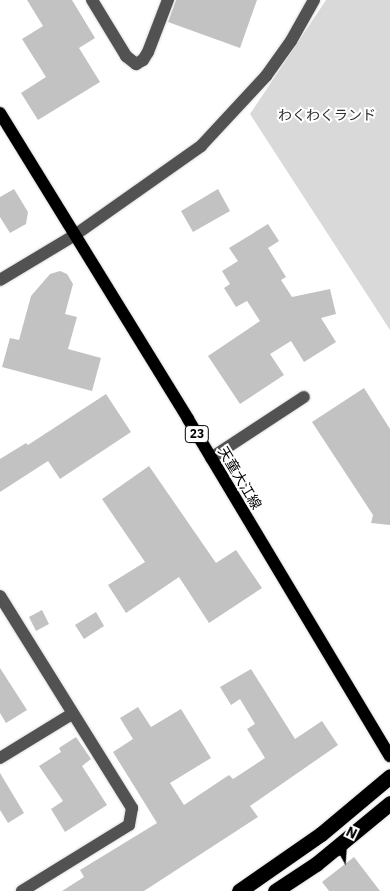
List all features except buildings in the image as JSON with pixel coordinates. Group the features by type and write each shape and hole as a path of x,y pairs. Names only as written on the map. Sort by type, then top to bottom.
{"highway":[{"path":"239,891 321,834 390,776"},
{"path":"275,891 316,864 390,803"}],"main road":[{"name":"天童大江線","path":"0,114 211,458 390,756"}],"street":[{"path":"92,0 126,56 132,62 139,64 143,60 168,0"},
{"path":"0,280 74,236 201,146 266,76 291,42 314,0"},
{"path":"211,458 304,397"},
{"path":"0,596 132,808 129,825 22,891"},
{"path":"0,758 72,714"}],"green space":[{"name":"わくわくランド","path":"326,0 390,0 390,330 250,114"}]}
